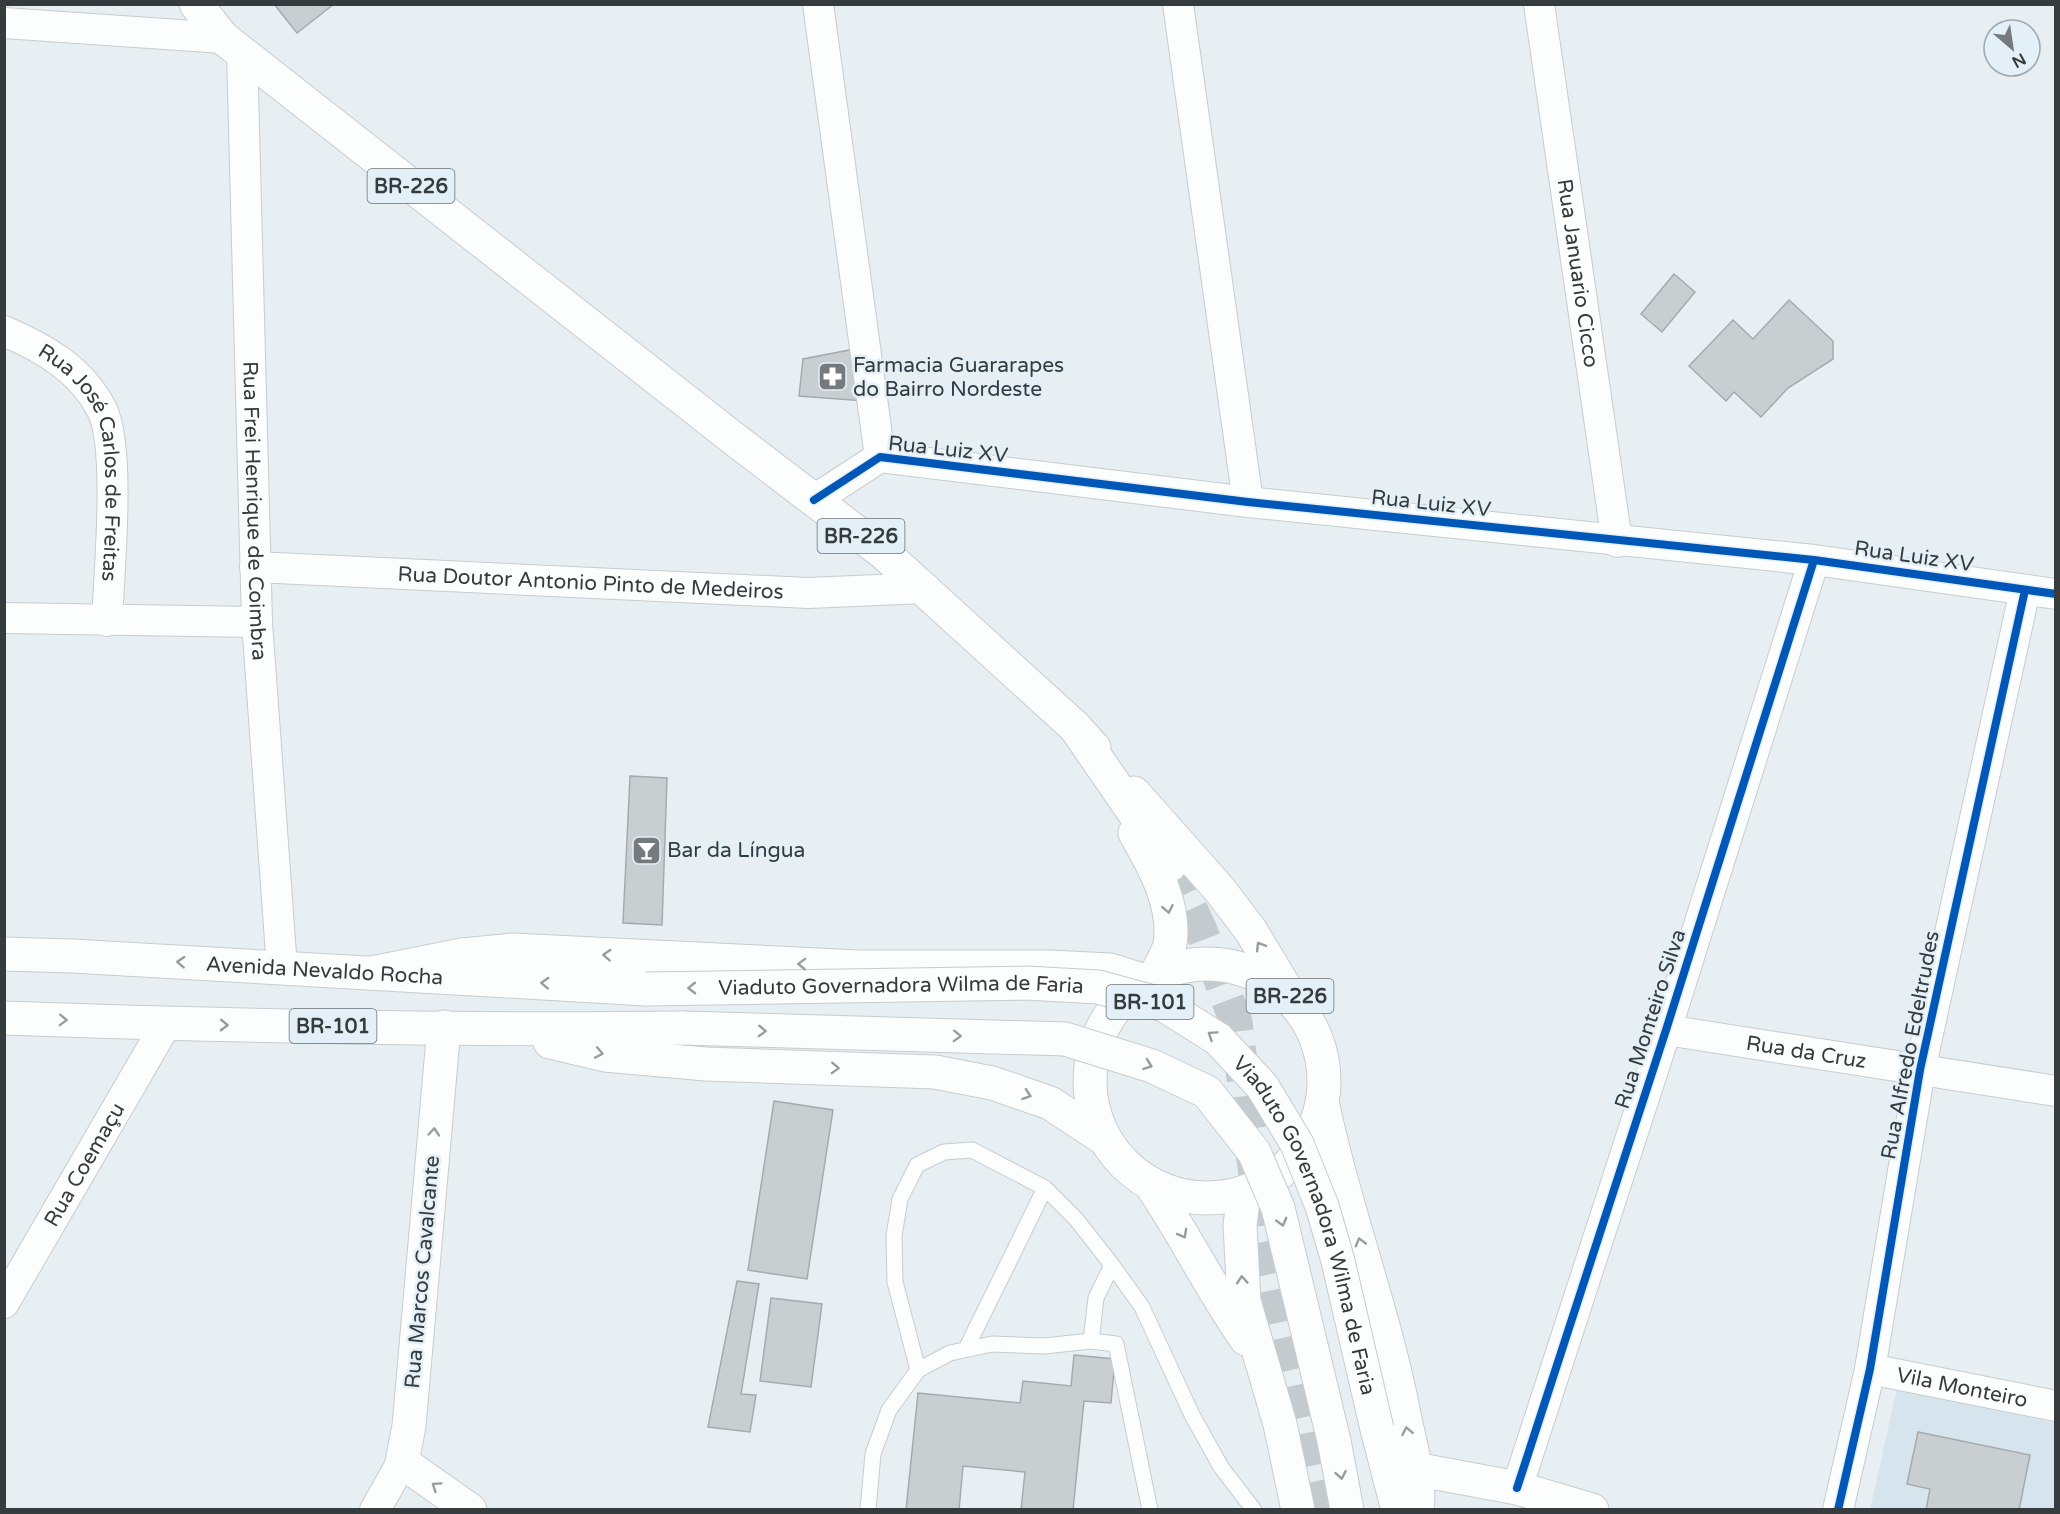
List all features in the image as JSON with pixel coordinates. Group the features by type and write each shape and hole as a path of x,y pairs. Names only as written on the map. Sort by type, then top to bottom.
{"main road":[{"name":"BR-226","path":"196,4 232,45 885,554 925,588 1075,727 1220,890 1251,931 1319,1042 1325,1062 1323,1106 1309,1141 1293,1162 1272,1179 1244,1193 1213,1199 1181,1196 1151,1185 1125,1167 1103,1138 1091,1105 1089,1069 1099,1035 1118,1004 1150,978 1170,946 1170,909 1148,856 1075,727"},
{"path":"1075,727 1170,865"},
{"path":"372,973 462,955 513,950 858,967 1050,967 1110,970 1150,978"},
{"name":"Avenida Nevaldo Rocha","path":"4,954 646,989"},
{"name":"BR-226","path":"1150,978 1202,963 1250,970 1290,996"},
{"name":"Viaduto Governadora Wilma de Faria","path":"646,989 1027,983 1098,987 1164,1005 1218,1039 1262,1086 1297,1144 1322,1206 1335,1250 1398,1509"},
{"name":"BR-101","path":"4,1018 166,1024 444,1027 501,1031"},
{"name":"Rua Marcos Cavalcante","path":"402,1462 409,1425 444,1027"},
{"name":"Viaduto Governadora Wilma de Faria","path":"501,1031 683,1028 1065,1039 1152,1066 1207,1092 1254,1152 1278,1208 1334,1441 1347,1509"},
{"path":"501,1031 604,1055 706,1064 935,1072 992,1083 1050,1103 1103,1138"},
{"path":"1323,1106 1335,1162 1395,1365 1415,1469 1417,1509"},
{"path":"1151,1185 1181,1229 1220,1301 1259,1357"},
{"path":"1244,1193 1240,1225 1244,1301 1280,1424 1298,1509"},
{"path":"402,1462 470,1509"},
{"path":"1415,1469 1516,1488 1592,1509"}],"street":[{"name":"Rua Luiz XV","path":"818,4 880,457"},
{"path":"1178,4 1248,502"},
{"name":"Rua Januario Cicco","path":"1539,4 1617,542"},
{"path":"4,23 232,45"},
{"name":"Rua Frei Henrique de Coimbra","path":"232,45 257,622 282,968"},
{"name":"Rua José Carlos de Freitas","path":"4,331 42,347 77,374 103,411 112,452 107,621"},
{"name":"Rua Luiz XV","path":"814,500 880,457 1248,502 1617,542 1814,560 2055,594"},
{"name":"Rua Monteiro Silva","path":"1516,1488 1666,1030 1814,560"},
{"name":"Rua Doutor Antonio Pinto de Medeiros","path":"255,567 808,594 925,588"},
{"name":"Rua Alfredo Edeltrudes","path":"1838,1509 1870,1369 1920,1070 2025,590"},
{"path":"4,618 257,622"},
{"name":"Rua Coemaçu","path":"4,1304 166,1024"},
{"name":"Rua da Cruz","path":"1666,1030 2055,1091"},
{"name":"Vila Monteiro","path":"1870,1369 2055,1406"},
{"name":"Rua Marcos Cavalcante","path":"375,1509 402,1462"}],"lane":[{"path":"918,1370 895,1282 894,1236 900,1199 917,1165 944,1152 972,1150 1045,1188 1076,1219 1142,1307 1192,1415 1221,1467 1254,1509"},
{"path":"966,1349 1045,1188"},
{"path":"1091,1341 1096,1299 1112,1265"},
{"path":"868,1509 873,1454 889,1410 918,1370 950,1353 992,1344 1044,1346 1091,1341 1116,1344 1150,1509"}],"shaded area":[{"path":"1897,1388 2055,1423 2055,1509 1870,1510"}],"building":[{"path":"274,4 334,4 297,33"},
{"path":"1674,274 1695,292 1662,332 1641,314"},
{"path":"1789,300 1833,341 1833,359 1788,388 1761,417 1734,392 1726,401 1689,366 1733,320 1753,339"},
{"name":"Farmacia Guararapes do Bairro Nordeste","path":"860,348 865,401 799,396 803,359"},
{"name":"Bar da Língua","path":"630,776 667,778 662,925 623,923"},
{"path":"774,1101 833,1110 807,1279 748,1270"},
{"path":"737,1281 759,1284 741,1394 756,1395 750,1432 708,1427"},
{"path":"771,1298 822,1304 811,1387 760,1381"},
{"path":"1074,1355 1115,1359 1111,1403 1084,1401 1073,1510 1021,1510 1025,1472 963,1466 959,1510 906,1510 918,1393 1020,1403 1023,1381 1071,1386"},
{"path":"1918,1432 2030,1455 2019,1510 1926,1510 1930,1489 1907,1484"}],"tunnel":[{"path":"1170,865 1201,930 1236,1022 1262,1231 1324,1510"}],"cycle path":[{"path":"814,500 880,457 1248,502 1814,560 2056,594"},
{"path":"1517,1488 1666,1030 1814,560"},
{"path":"1838,1510 1870,1369 1920,1070 2025,590"}],"place":[{"name":"Farmacia Guararapes do Bairro Nordeste","path":"832,377"},
{"name":"Bar da Língua","path":"646,850"}]}
